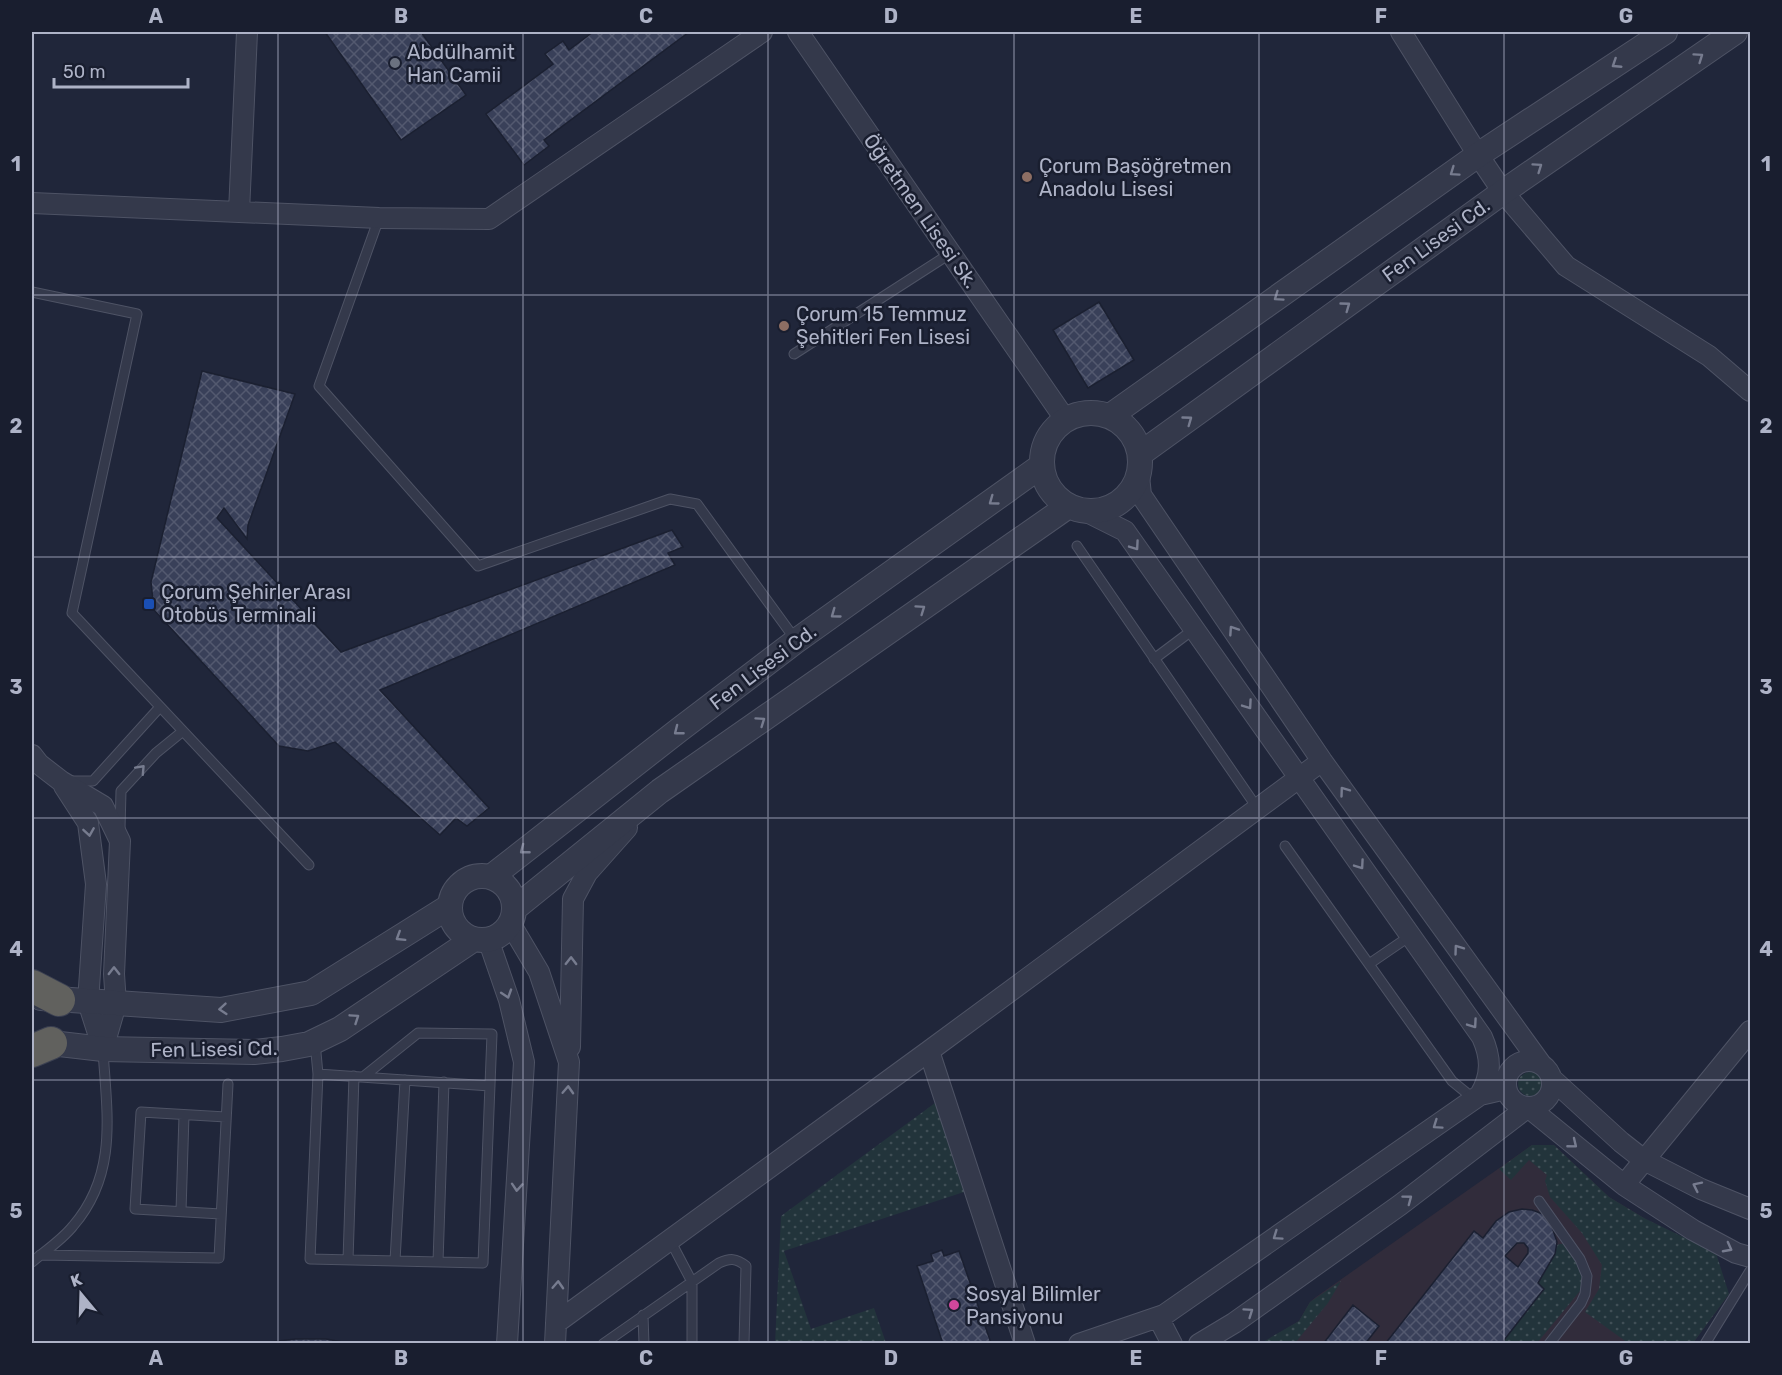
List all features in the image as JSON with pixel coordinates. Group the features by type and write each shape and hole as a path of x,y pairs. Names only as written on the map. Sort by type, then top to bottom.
{"highway":[{"path":"32,986 60,1000"}],"street":[{"path":"239,212 247,32"},
{"path":"32,203 379,218 489,219 762,32"},
{"name":"Öğretmen Lisesi Sk.","path":"798,32 1065,419"},
{"path":"1401,32 1503,192 1566,266 1709,356 1750,391"},
{"path":"1110,416 1478,155 1665,32"},
{"name":"Fen Lisesi Cd.","path":"1139,465 1503,192 1735,32"},
{"path":"1199,1344 1234,1323 1400,1205 1528,1107 1536,1107 1543,1103 1551,1091 1547,1072 1322,760 1141,495 1139,465 1130,431 1110,416 1090,412 1065,419 1053,429 1043,446 1041,466 1049,490 1078,510 1125,531 1482,1036 1490,1059 1506,1083 1509,1096 1514,1102 1528,1107 1624,1185 1693,1230 1750,1257"},
{"path":"1078,510 1110,509 1128,495 1139,465"},
{"name":"Fen Lisesi Cd.","path":"491,877 796,641 1041,466"},
{"name":"Fen Lisesi Cd.","path":"512,916 660,791 1078,510"},
{"path":"32,755 39,764 62,781 103,806 120,841 114,974 116,1004 103,1049"},
{"path":"556,1323 929,1052 1322,760"},
{"path":"62,781 88,823 96,884 93,940 60,1000 103,1049"},
{"path":"555,1344 570,1062 573,899 587,873 660,791"},
{"path":"472,877 491,877 500,881 513,898 512,916 505,930 497,936 481,939 464,934 456,927 451,917 450,906 456,888 472,877"},
{"name":"Fen Lisesi Cd.","path":"60,1000 221,1010 311,993 450,906"},
{"path":"512,916 538,972 570,1062"},
{"path":"481,939 509,1000 524,1062 507,1344"},
{"name":"Fen Lisesi Cd.","path":"38,1047 254,1052 309,1044 340,1029 481,939"},
{"path":"1624,1185 1750,1031"},
{"path":"929,1052 1025,1344"},
{"path":"1477,1097 1488,1078 1490,1059"},
{"path":"1079,1344 1158,1317 1173,1308 1477,1097 1506,1083 1513,1067 1519,1063 1534,1061 1621,1143 1644,1160 1701,1189 1750,1209"},
{"path":"1158,1317 1172,1344"}],"lane":[{"path":"379,218 319,386 478,566 670,499 697,504 796,641"},
{"path":"794,354 951,254"},
{"path":"32,292 137,314 72,613 309,865"},
{"path":"1077,546 1258,809"},
{"path":"1154,658 1194,629"},
{"path":"62,781 93,781 160,707"},
{"path":"120,841 121,790 156,753 183,731"},
{"path":"1285,846 1452,1081 1477,1097"},
{"path":"1370,964 1410,936"},
{"path":"315,1041 318,1074 310,1259 483,1263 492,1034 418,1033 358,1077"},
{"path":"32,1262 72,1228 86,1210 96,1191 108,1137 103,1049"},
{"path":"318,1074 490,1086"},
{"path":"348,1260 358,1077"},
{"path":"395,1261 405,1080"},
{"path":"438,1262 444,1082"},
{"path":"40,1256 219,1258 228,1084"},
{"path":"221,1214 135,1209 141,1113 226,1118"},
{"path":"181,1211 183,1115"},
{"path":"1539,1201 1580,1259 1587,1276 1585,1294 1581,1303 1550,1344"},
{"path":"670,1240 692,1282 692,1344"},
{"path":"603,1344 719,1263 729,1259 738,1260 746,1266 744,1344"},
{"path":"1704,1344 1750,1271"},
{"path":"644,1315 644,1344"}],"shaded area":[{"path":"1530,1072 1538,1076 1542,1084 1538,1092 1530,1096 1522,1092 1518,1084 1522,1076"},
{"path":"935,1103 967,1191 784,1251 811,1329 874,1308 886,1343 775,1344 781,1216"},
{"path":"1532,1145 1554,1145 1609,1197 1644,1218 1729,1294 1693,1343 1261,1344 1299,1321 1310,1302 1316,1297"},
{"path":"1532,1145 1554,1145 1609,1197 1644,1218 1716,1253 1729,1294 1693,1343 1628,1343 1585,1312 1599,1289 1602,1265 1582,1233 1550,1197 1545,1181 1547,1175 1529,1160 1511,1180 1499,1169"},
{"path":"1559,1244 1567,1244 1585,1276 1580,1291 1537,1343 1479,1344 1548,1251"},
{"path":"1341,1281 1328,1303 1295,1343 1261,1343 1299,1321 1310,1302"}],"building":[{"name":"Abdülhamit Han Camii","path":"325,32 421,32 466,95 401,140"},
{"path":"593,32 689,32 544,140 549,146 524,165 486,114 553,64 545,54 563,41 569,50"},
{"path":"1099,302 1134,360 1088,388 1053,330"},
{"path":"202,371 295,394 248,525 247,539 224,508 217,518 341,652 672,530 683,547 668,553 675,565 380,690 489,808 467,826 456,818 440,835 335,742 308,751 279,746 154,610 151,582"},
{"path":"1522,1209 1543,1214 1550,1221 1557,1242 1555,1254 1538,1283 1544,1289 1501,1344 1385,1344 1474,1231 1483,1238 1496,1221 1509,1212","holes":["1517,1243 1524,1243 1528,1248 1528,1253 1518,1267 1505,1256"]},
{"name":"Sosyal Bilimler Pansiyonu","path":"942,1250 944,1256 959,1251 991,1343 943,1344 917,1266 933,1261 931,1254"},
{"path":"1353,1305 1379,1326 1365,1344 1323,1344"},
{"path":"296,1339 326,1339 353,1344 252,1344"}],"place":[{"name":"Abdülhamit Han Camii","path":"395,63"},
{"name":"Çorum Başöğretmen Anadolu Lisesi","path":"1027,177"},
{"name":"Çorum 15 Temmuz Şehitleri Fen Lisesi","path":"784,326"},
{"name":"Çorum Şehirler Arası Otobüs Terminali","path":"149,604"},
{"name":"Sosyal Bilimler Pansiyonu","path":"954,1305"}]}
